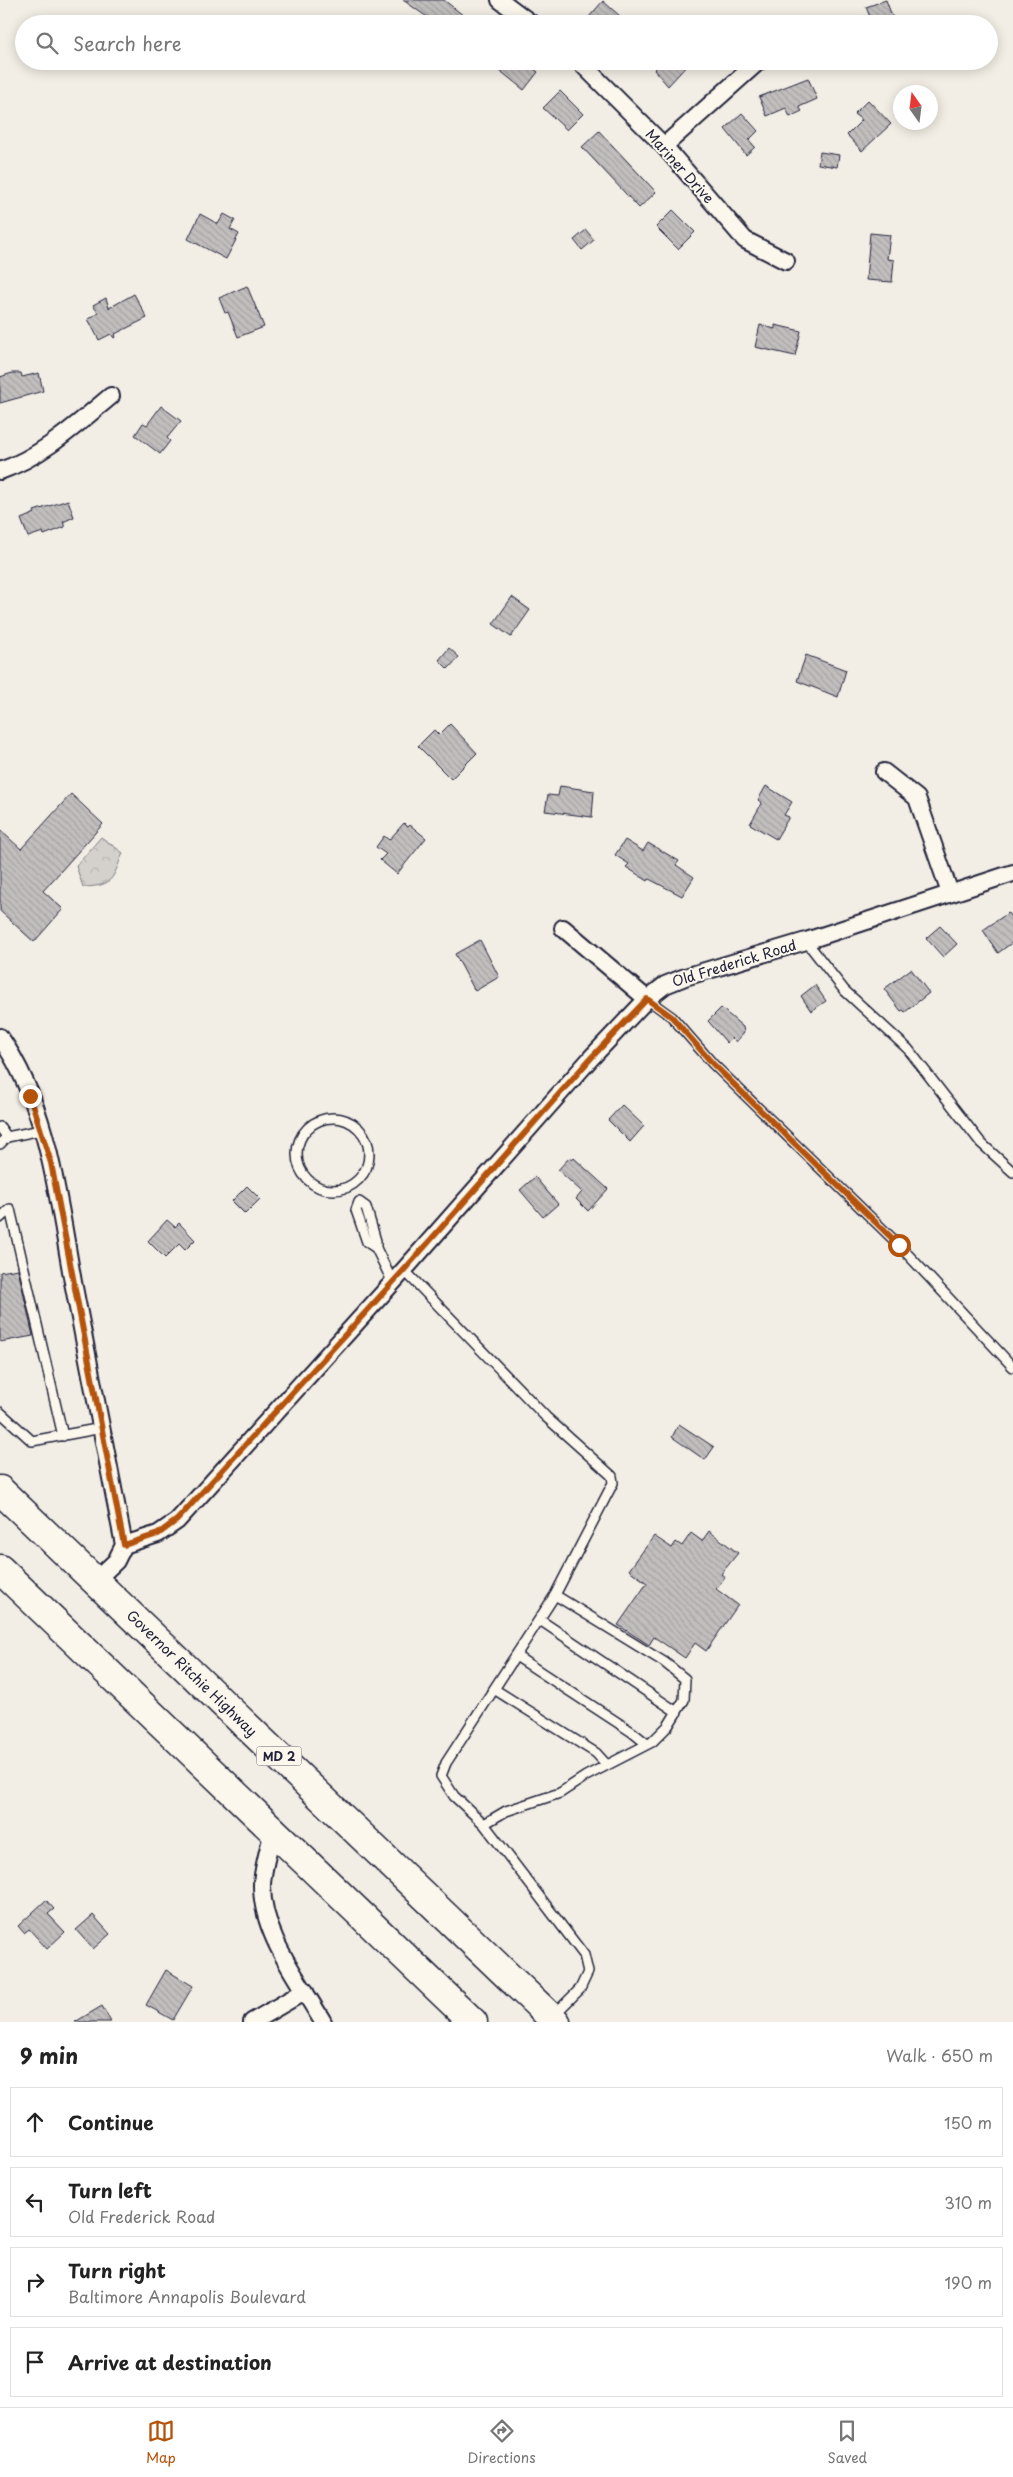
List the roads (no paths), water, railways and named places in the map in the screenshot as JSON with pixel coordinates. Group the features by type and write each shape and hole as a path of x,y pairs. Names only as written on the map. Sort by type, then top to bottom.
{"highway":[{"name":"Governor Ritchie Highway","path":"0,1490 554,2020"},
{"path":"0,1569 473,2022"}],"street":[{"path":"500,0 520,15"},
{"name":"Mariner Drive","path":"588,70 664,146 745,240 786,261"},
{"path":"664,146 748,70"},
{"path":"0,471 17,465 54,443 110,396"},
{"path":"884,772 917,798 950,893"},
{"name":"Old Frederick Road","path":"124,1545 158,1534 177,1520 393,1283 591,1058 647,999 665,986 685,977 806,941 1013,873"},
{"path":"563,928 647,999"},
{"path":"2,1046 20,1071 51,1163 124,1545 116,1561 96,1580"},
{"path":"272,1831 262,1884 267,1921 284,1955 323,2022"},
{"path":"252,2022 305,1991"}],"lane":[{"path":"806,941 844,990 908,1049 981,1143 1013,1172"},
{"path":"647,999 672,1017 713,1064 899,1245 1013,1367"},
{"path":"335,1118 346,1120 356,1126 364,1135 369,1151 366,1168 351,1185 340,1190 327,1190 316,1186 306,1179 296,1157 298,1144 303,1134 311,1125 322,1119 335,1118"},
{"path":"0,1127 7,1137"},
{"path":"0,1144 7,1137 41,1130"},
{"path":"351,1185 359,1202 366,1206 376,1241 376,1248 393,1283"},
{"path":"0,1218 10,1209 62,1436"},
{"path":"404,1270 546,1417 612,1476 613,1483 555,1596 446,1763 441,1776 454,1796 484,1824 584,1955 588,1972 580,1989 554,2020"},
{"path":"0,1412 32,1441 102,1428"},
{"path":"484,1824 506,1811 560,1793 647,1744 668,1726 684,1700 685,1679 664,1662 555,1596"},
{"path":"540,1620 676,1712"},
{"path":"516,1656 632,1732 647,1744"},
{"path":"494,1689 596,1753 607,1765"}]}
